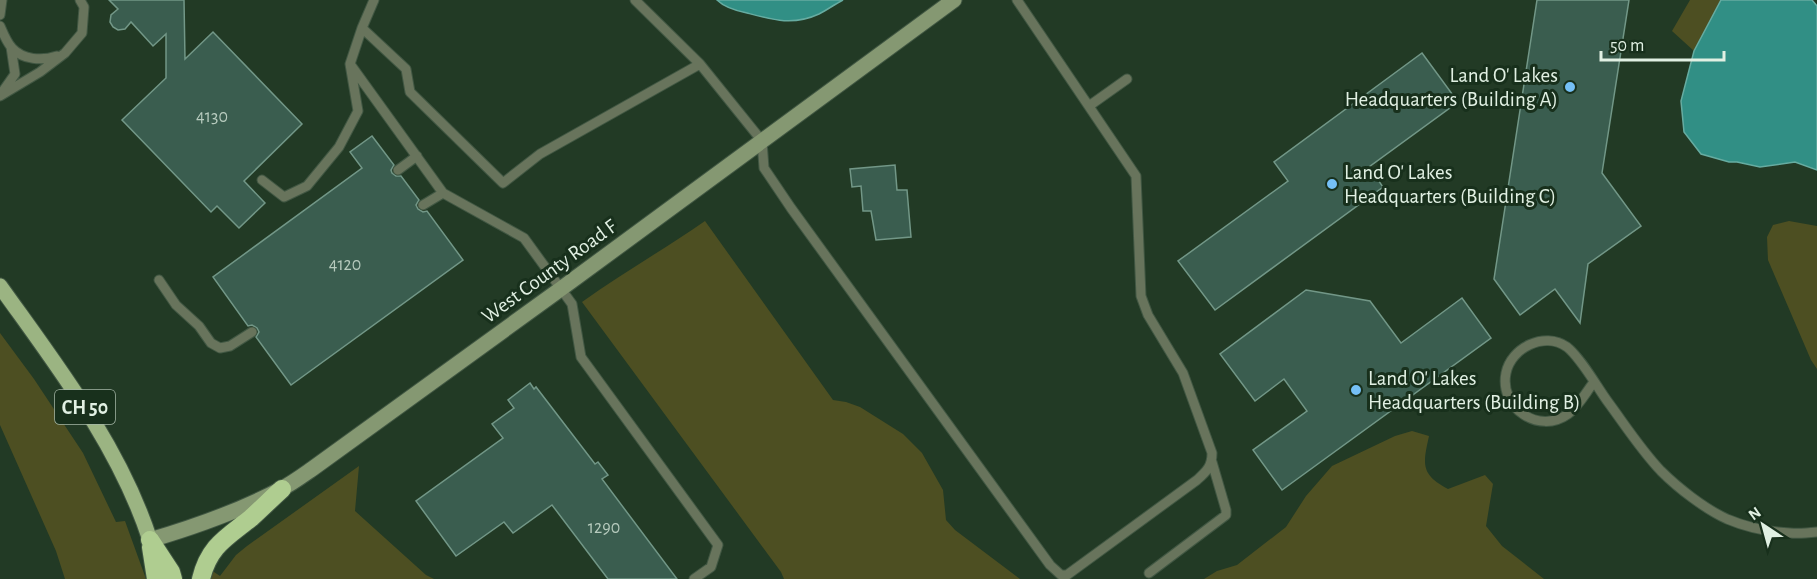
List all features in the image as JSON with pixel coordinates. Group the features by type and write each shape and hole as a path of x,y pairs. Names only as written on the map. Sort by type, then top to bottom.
{"highway":[{"path":"201,579 205,563 221,540 282,489"},
{"path":"150,540 156,579"},
{"path":"150,540 171,572 173,579"}],"main road":[{"name":"CH 50","path":"0,286 97,425 139,507 150,540"}],"street":[{"name":"West County Road F","path":"150,540 182,531 282,489 312,469 954,0"}],"lane":[{"path":"0,15 2,0"},
{"path":"0,96 40,72 64,53 82,33 84,7 80,0"},
{"path":"262,180 284,197 307,186 339,147 358,111 350,64 374,0"},
{"path":"635,0 700,64 762,141 764,168 791,208 1050,565 1061,575 1067,575 1197,480 1209,470 1212,462"},
{"path":"1017,0 1136,176 1141,296 1148,315 1183,373 1210,445 1212,462 1226,510 1226,515 1149,573"},
{"path":"0,26 11,47 15,74 0,96"},
{"path":"362,28 406,69 410,92 503,183 540,154 700,64"},
{"path":"11,47 27,57 46,60 64,53"},
{"path":"350,64 443,193 524,238 562,288 572,304 580,357 718,545 711,567 694,579"},
{"path":"1089,106 1128,79"},
{"path":"398,171 417,156"},
{"path":"423,206 443,193"},
{"path":"159,280 176,305 199,326 211,343 220,348 230,346 252,332"},
{"path":"1594,382 1568,414 1554,420 1539,422 1524,415 1512,405 1505,390 1506,373 1511,360 1523,347 1544,340 1566,346 1576,357 1646,454 1661,471 1700,502 1727,519 1756,527 1790,533 1817,532"}],"green space":[{"path":"1690,0 1721,0 1694,51 1672,31"},
{"path":"705,221 833,400 860,407 903,434 922,453 943,490 946,520 955,530 1020,579 784,579 582,302"},
{"path":"1789,221 1817,226 1817,369 1768,260 1767,237 1773,225"},
{"path":"0,333 83,453 116,522 125,521 146,579 65,579 56,551 0,425"},
{"path":"1412,431 1429,436 1426,467 1428,473 1439,484 1448,489 1485,475 1493,484 1486,526 1502,546 1544,579 1204,579 1217,571 1237,565 1286,527 1306,496 1332,466 1395,436"},
{"path":"359,466 355,511 426,575 434,579 207,579 209,573 214,572 220,576 236,555 247,546"}],"water":[{"path":"717,0 843,0 810,18 792,21 774,20 739,11"},
{"path":"1721,0 1812,0 1817,6 1817,170 1795,162 1760,167 1701,154 1684,132 1681,101 1694,51"}],"building":[{"path":"109,0 184,0 185,59 213,32 302,124 244,181 265,203 239,228 217,206 211,212 122,120 166,78 166,34 153,46 131,22 125,29 118,30 110,22 111,15 118,9"},
{"name":"Land O' Lakes Headquarters (Building A)","path":"1537,0 1629,0 1602,173 1641,226 1588,264 1580,323 1555,289 1520,315 1494,279"},
{"name":"Land O' Lakes Headquarters (Building C)","path":"1422,53 1458,102 1369,167 1383,187 1215,310 1178,261 1288,181 1274,162"},
{"path":"372,136 394,165 392,173 401,176 419,200 416,205 418,209 423,212 427,211 463,260 291,385 256,337 259,332 257,328 252,325 248,326 213,277 362,168 350,152"},
{"path":"895,165 897,190 907,190 911,237 876,240 871,211 863,211 861,186 852,187 850,169"},
{"name":"Land O' Lakes Headquarters (Building B)","path":"1306,290 1370,301 1401,343 1462,298 1491,338 1282,490 1253,450 1307,411 1284,379 1255,401 1220,354"},
{"path":"530,383 534,389 536,387 595,464 598,462 608,475 602,479 677,579 608,579 552,505 513,533 504,522 456,556 416,501 503,438 492,424 514,408 508,400"}],"place":[{"name":"Land O' Lakes Headquarters (Building A)","path":"1570,87"},
{"name":"Land O' Lakes Headquarters (Building C)","path":"1332,184"},
{"name":"Land O' Lakes Headquarters (Building B)","path":"1356,390"}]}
